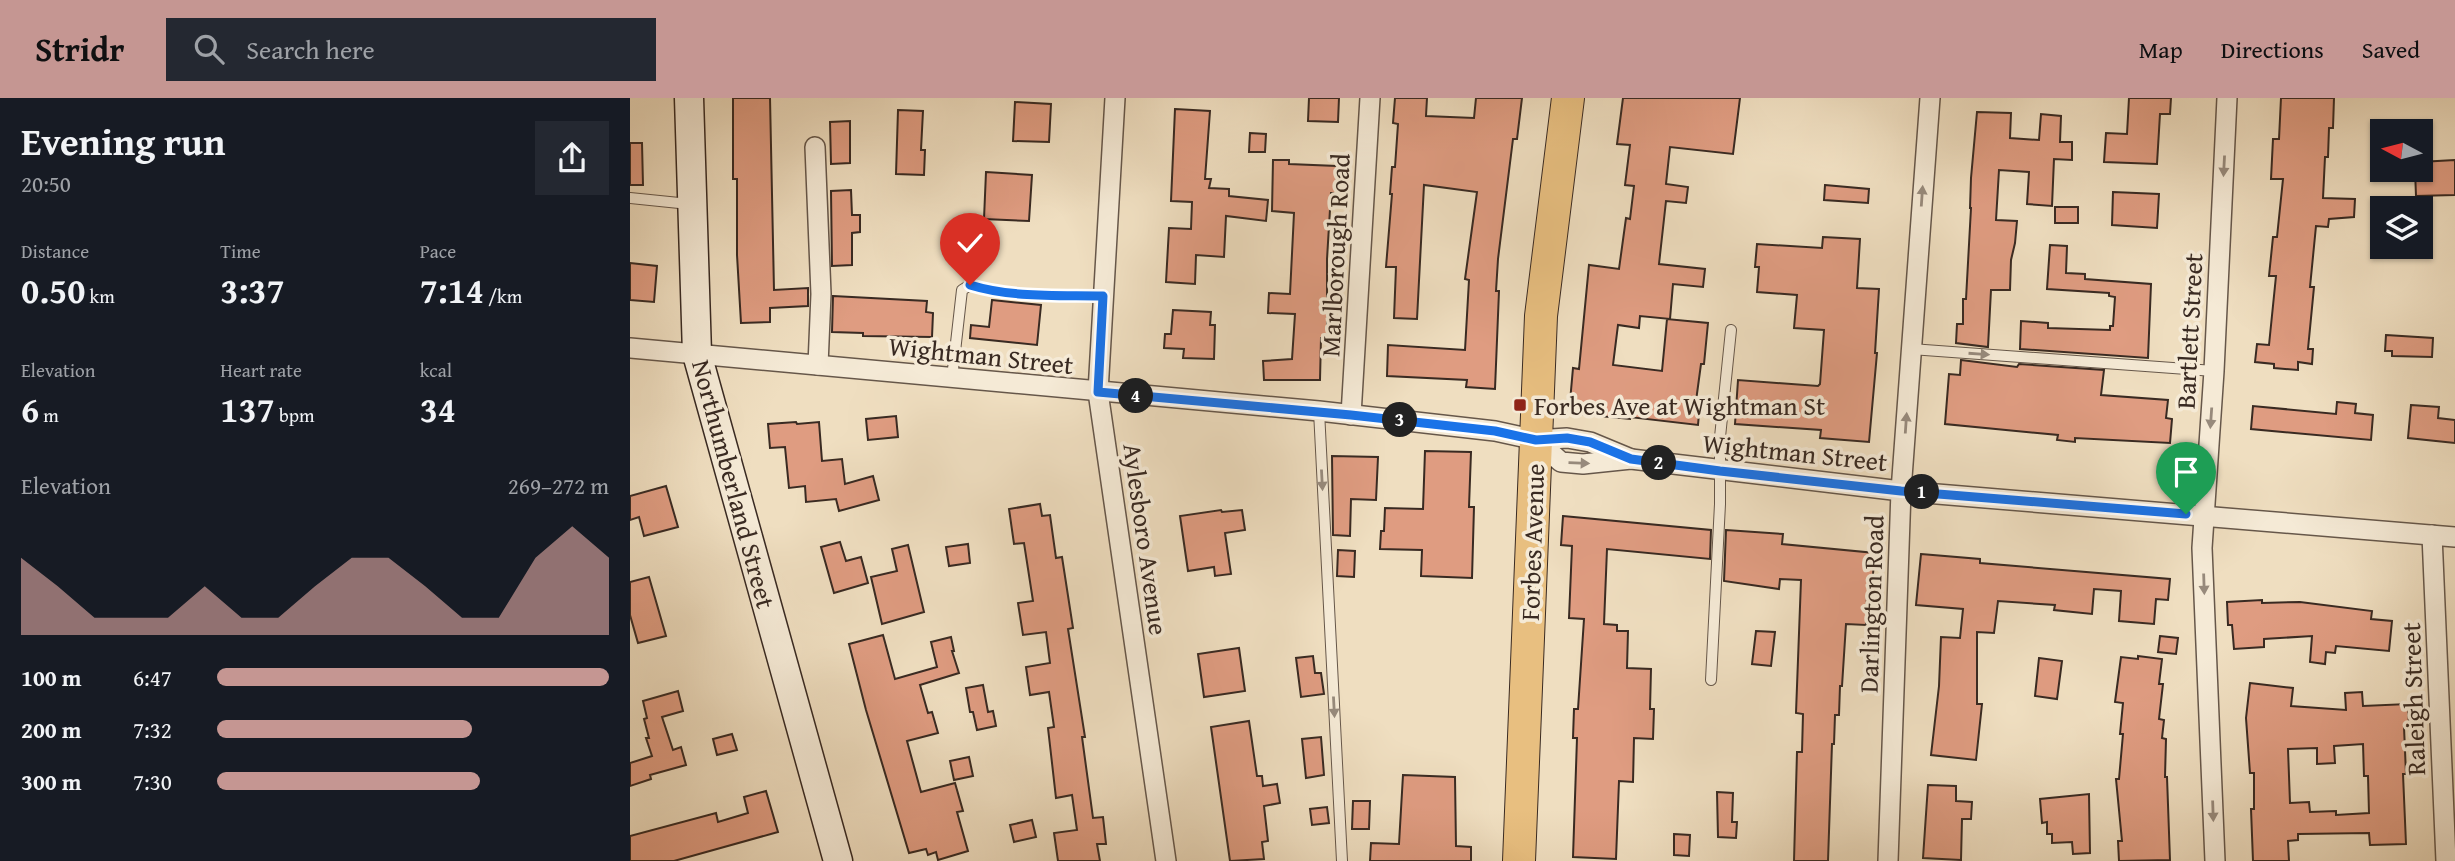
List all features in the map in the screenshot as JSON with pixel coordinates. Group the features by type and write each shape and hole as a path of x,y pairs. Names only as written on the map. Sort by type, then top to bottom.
{"main road":[{"name":"Forbes Avenue","path":"1519,861 1541,316 1568,98"}],"street":[{"name":"Northumberland Street","path":"689,98 696,354 838,861"},
{"name":"Aylesboro Avenue","path":"1115,98 1098,392 1166,861"},
{"name":"Marlborough Road","path":"1351,415 1370,98"},
{"name":"Darlington Road","path":"1888,861 1901,491 1930,98"},
{"name":"Bartlett Street","path":"2215,861 2202,548 2214,370 2227,98"},
{"path":"816,147 821,294 818,365"},
{"name":"Wightman Street","path":"630,348 1319,411 1495,431 1536,440 1567,438 1590,442 1631,459 1901,491 2455,537"},
{"name":"Raleigh Street","path":"2432,535 2446,861"}],"lane":[{"path":"630,198 692,204"},
{"path":"951,378 958,305 962,290 970,285 997,291 1103,296"},
{"path":"1711,680 1720,504 1720,437 1731,330"},
{"path":"1911,349 2214,370"},
{"path":"1319,411 1342,861"}],"building":[{"path":"733,98 770,98 774,290 808,288 808,306 770,308 770,322 741,323 737,255 737,179 733,179"},
{"path":"1309,98 1339,98 1338,122 1308,121"},
{"path":"1395,98 1427,98 1426,116 1474,118 1476,98 1522,98 1517,139 1513,139 1498,259 1495,389 1466,387 1467,380 1387,376 1388,345 1465,350 1469,280 1465,279 1477,192 1424,185 1417,319 1394,318 1396,267 1386,267 1392,167 1395,167 1398,124 1393,123"},
{"path":"1623,98 1740,98 1733,154 1670,147 1666,184 1688,187 1686,203 1666,201 1659,264 1705,269 1703,287 1673,284 1670,319 1640,316 1639,328 1618,325 1613,365 1662,371 1667,319 1708,323 1704,364 1701,364 1696,401 1700,402 1698,425 1569,413 1573,368 1579,369 1589,265 1619,269 1626,218 1630,219 1634,186 1625,185 1630,145 1617,144"},
{"path":"2129,98 2171,98 2170,114 2160,114 2157,164 2104,162 2106,133 2127,134"},
{"path":"2281,98 2334,98 2333,128 2329,128 2328,157 2325,157 2323,198 2355,199 2354,217 2329,219 2328,227 2316,226 2308,349 2313,349 2312,364 2298,362 2298,370 2274,368 2274,364 2255,362 2257,344 2269,345 2276,276 2269,276 2273,237 2277,237 2283,179 2271,179 2273,139 2279,139"},
{"path":"1015,102 1051,104 1049,142 1013,141"},
{"path":"1175,109 1210,111 1205,179 1211,179 1209,188 1229,189 1229,196 1268,200 1266,221 1226,216 1224,257 1196,255 1195,284 1166,282 1169,228 1191,229 1192,202 1171,201"},
{"path":"898,110 923,111 921,150 925,150 924,175 896,174"},
{"path":"1977,112 2011,113 2010,138 2039,140 2041,114 2061,116 2060,142 2072,142 2072,160 2054,159 2052,206 2027,204 2029,172 1999,170 1996,220 2017,221 2010,290 1991,290 1988,347 1956,343 1957,324 1963,324 1963,299 1966,299 1971,178"},
{"path":"850,121 850,163 831,164 830,122"},
{"path":"1250,133 1266,134 1265,152 1249,152"},
{"path":"630,143 642,143 643,185 630,185"},
{"path":"1273,160 1289,160 1289,164 1337,166 1336,193 1331,193 1327,259 1327,338 1321,338 1320,380 1264,380 1263,361 1292,359 1295,314 1268,313 1269,293 1290,294 1294,213 1272,211"},
{"path":"2455,160 2455,195 2416,196 2415,182 2433,182 2433,161"},
{"path":"986,172 1032,175 1029,221 984,219"},
{"path":"1825,185 1869,189 1868,203 1824,200"},
{"path":"851,190 852,215 860,215 860,232 852,233 852,265 832,266 831,191"},
{"path":"2113,192 2159,194 2157,228 2112,225"},
{"path":"2055,207 2078,207 2078,223 2055,223"},
{"path":"1823,237 1860,239 1857,288 1879,289 1877,353 1869,442 1820,438 1821,430 1735,424 1738,380 1820,384 1824,330 1794,328 1797,295 1757,292 1759,267 1755,267 1757,244 1822,248"},
{"path":"2050,245 2067,246 2066,273 2085,274 2085,279 2151,284 2148,358 2020,349 2021,321 2048,323 2048,328 2110,330 2110,326 2113,326 2115,297 2109,296 2109,293 2047,289"},
{"path":"630,263 657,266 654,302 630,300"},
{"path":"833,296 927,301 926,312 933,313 932,337 863,336 863,333 832,332"},
{"path":"992,300 1041,305 1037,345 970,338 971,325 989,327"},
{"path":"1173,310 1211,312 1210,325 1215,325 1214,359 1183,358 1184,349 1164,348 1165,334 1171,334"},
{"path":"2386,335 2433,338 2432,357 2392,356 2392,351 2385,351"},
{"path":"1961,360 2017,367 2019,364 2104,370 2101,395 2168,400 2166,418 2172,419 2170,443 2075,438 2075,442 2057,440 2058,435 1945,424 1949,374 1960,375"},
{"path":"2337,402 2356,404 2355,413 2373,415 2371,440 2251,429 2253,406 2336,414"},
{"path":"2411,405 2439,407 2438,418 2455,420 2455,443 2408,438"},
{"path":"896,416 898,437 868,440 866,419"},
{"path":"819,422 822,461 842,459 845,484 873,476 879,500 839,511 836,499 806,502 805,486 789,488 785,447 770,448 768,424"},
{"path":"1425,451 1471,452 1469,507 1474,507 1472,578 1421,576 1422,550 1380,549 1385,508 1423,509"},
{"path":"1332,456 1378,457 1376,500 1351,499 1350,536 1333,535"},
{"path":"666,486 678,527 644,536 639,517 630,520 630,496"},
{"path":"1040,504 1042,516 1050,515 1056,558 1062,557 1073,628 1068,629 1085,737 1082,737 1093,818 1103,817 1106,844 1097,844 1100,861 1058,861 1054,833 1077,830 1072,795 1056,798 1048,728 1054,727 1049,692 1030,695 1026,667 1050,663 1046,632 1023,635 1018,603 1033,601 1024,543 1014,544 1009,509"},
{"path":"1242,510 1245,530 1225,533 1231,574 1215,576 1214,567 1188,571 1180,516"},
{"path":"1563,516 1711,530 1710,559 1607,549 1604,624 1617,625 1617,631 1628,631 1627,668 1651,669 1650,709 1654,709 1653,739 1634,738 1633,782 1619,781 1616,859 1573,857 1577,738 1573,738 1574,709 1578,709 1584,619 1569,618 1572,546 1561,545"},
{"path":"1726,530 1783,534 1782,544 1875,553 1871,595 1867,595 1866,625 1846,624 1839,715 1835,715 1832,744 1828,861 1794,861 1797,752 1802,752 1803,714 1796,713 1801,580 1780,579 1779,589 1724,581"},
{"path":"840,542 846,561 861,557 868,583 834,593 821,547"},
{"path":"968,544 970,563 949,566 946,547"},
{"path":"908,545 924,612 882,624 871,577 897,571 892,549"},
{"path":"1338,550 1355,551 1354,577 1337,576"},
{"path":"1921,554 1980,559 1980,563 2170,579 2168,600 2156,599 2154,624 2119,621 2121,591 2094,589 2092,614 2054,610 2055,605 1998,601 1994,633 1977,632 1977,704 1982,704 1976,760 1931,755 1939,686 1941,637 1960,638 1963,609 1916,605"},
{"path":"649,577 666,636 638,643 630,615 630,582"},
{"path":"2262,600 2262,603 2300,602 2372,611 2371,619 2392,621 2389,651 2336,646 2335,653 2326,652 2325,664 2310,662 2312,636 2264,639 2264,647 2234,649 2232,625 2228,625 2227,602"},
{"path":"1756,631 1775,632 1771,666 1752,664"},
{"path":"883,635 895,679 937,667 931,642 951,637 959,673 920,685 928,713 932,712 938,733 907,741 921,792 955,783 963,811 957,812 968,851 938,860 936,852 928,855 926,849 909,853 849,644"},
{"path":"2160,636 2178,638 2176,654 2158,652"},
{"path":"1239,648 1245,691 1204,697 1198,654"},
{"path":"1313,656 1315,673 1321,673 1324,694 1301,697 1296,658"},
{"path":"2138,656 2162,659 2159,684 2163,684 2159,719 2164,720 2162,738 2166,739 2165,777 2170,860 2119,861 2118,841 2122,841 2116,779 2119,779 2123,703 2115,702 2121,657 2138,659"},
{"path":"2039,658 2062,661 2057,699 2035,696"},
{"path":"2250,683 2293,688 2291,706 2346,710 2345,693 2362,692 2363,706 2408,704 2409,727 2404,727 2406,774 2403,774 2406,844 2370,845 2369,833 2298,834 2298,840 2288,841 2289,861 2253,861 2251,809 2254,809 2254,773 2250,773 2246,718","holes":["2363,744 2364,776 2368,776 2369,813 2336,815 2336,811 2310,812 2309,802 2290,803 2288,749 2317,748 2317,764 2335,763 2334,746"]},
{"path":"983,685 988,712 993,711 996,726 977,730 973,712 970,712 966,688"},
{"path":"678,691 683,711 662,717 673,750 681,747 686,765 650,775 651,779 630,786 630,763 652,756 646,738 649,738 643,701"},
{"path":"1249,721 1257,776 1262,776 1263,786 1277,784 1280,803 1264,806 1268,841 1262,842 1264,859 1230,861 1211,727"},
{"path":"732,734 737,750 717,755 713,739"},
{"path":"1321,737 1324,775 1306,778 1302,739"},
{"path":"969,757 973,776 954,780 950,761"},
{"path":"1403,775 1455,777 1456,846 1471,847 1471,861 1370,861 1371,843 1399,844"},
{"path":"1928,785 1956,786 1956,801 1972,802 1971,819 1962,819 1961,860 1923,858"},
{"path":"766,791 778,832 674,861 630,861 630,836 716,813 718,822 748,813 744,797"},
{"path":"1717,792 1733,793 1732,822 1737,822 1736,838 1718,837"},
{"path":"2089,794 2090,853 2073,854 2072,842 2052,843 2052,834 2047,834 2047,822 2042,823 2040,799"},
{"path":"1353,801 1370,801 1369,829 1352,829"},
{"path":"1327,807 1329,823 1312,825 1310,809"},
{"path":"1032,820 1036,837 1014,842 1010,825"},
{"path":"1674,834 1690,835 1689,856 1674,855"}],"place":[{"name":"Forbes Ave at Wightman St","path":"1520,405"}],"route":[{"path":"970,285 987,290 1103,296 1098,392 1319,411 1495,431 1536,440 1567,438 1590,442 1631,459 1720,471 1901,491 2186,514"}]}
